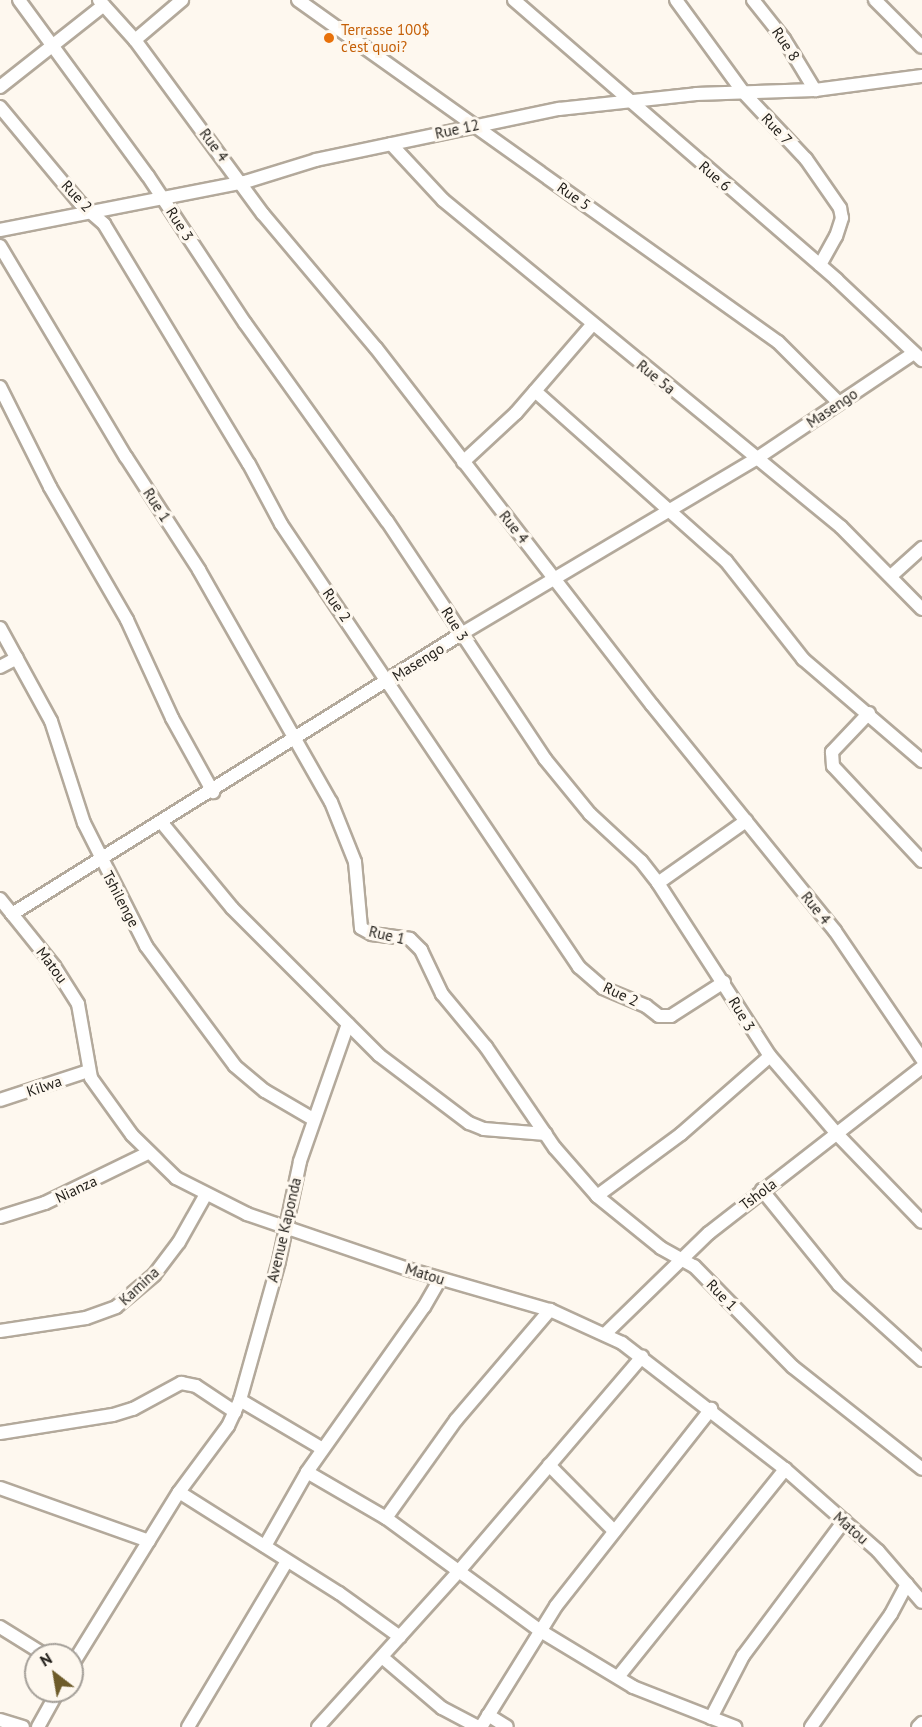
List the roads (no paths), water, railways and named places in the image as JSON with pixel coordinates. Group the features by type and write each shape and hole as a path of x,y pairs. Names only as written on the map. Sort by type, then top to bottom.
{"street":[{"name":"Rue 3","path":"19,0 162,197 245,323 413,558 544,759 590,813 641,861 658,883 770,1056 837,1134 922,1222"},
{"path":"135,40 182,0"},
{"name":"Rue 5","path":"298,0 784,346 839,403"},
{"name":"Rue 6","path":"514,0 820,265 918,356"},
{"name":"Rue 7","path":"676,0 743,92 806,159 840,208 842,218 837,236 820,265"},
{"name":"Rue 8","path":"753,0 784,39 815,90"},
{"path":"875,0 922,47"},
{"path":"0,87 101,3"},
{"name":"Rue 4","path":"101,3 135,40 242,183 835,932 922,1059"},
{"name":"Rue 12","path":"0,230 242,183 286,167 474,125 629,100 743,92 815,90 922,76"},
{"name":"Rue 2","path":"0,107 91,213 104,224 190,364 281,524 579,967 603,988 646,1006 659,1016 671,1016 724,982"},
{"name":"Rue 5a","path":"391,144 442,200 841,527 922,609"},
{"name":"Rue 1","path":"0,246 126,457 199,570 331,802 352,850 359,925 372,934 410,939 422,950 442,994 486,1047 546,1134 597,1196 661,1248 683,1256 793,1367 922,1469"},
{"path":"463,462 535,391 592,325"},
{"name":"Masengo","path":"12,914 295,741 462,634 756,459 839,403 918,356"},
{"path":"0,387 50,487 127,620 172,718 213,792"},
{"path":"535,391 734,570 758,606 803,659 869,713 922,761"},
{"path":"891,576 922,548"},
{"name":"Tshilenge","path":"0,628 59,738 72,789 100,860 146,946 218,1047 264,1091 313,1119"},
{"path":"0,667 17,658"},
{"path":"869,713 832,752 833,766 922,861"},
{"path":"658,883 746,821"},
{"path":"162,823 232,908 379,1055 469,1123 484,1129 546,1134"},
{"name":"Matou","path":"0,899 54,966 78,1004 84,1027 88,1071 148,1153 176,1178 247,1214 440,1279 550,1310 605,1334 642,1357 785,1469 844,1521 922,1602"},
{"name":"Avenue Kaponda","path":"84,1646 179,1492 238,1406 313,1119 348,1024"},
{"path":"597,1196 696,1122 770,1056"},
{"name":"Tshola","path":"605,1334 683,1256 762,1190 922,1067"},
{"name":"Kilwa","path":"0,1100 88,1071"},
{"name":"Nianza","path":"0,1216 56,1198 148,1153"},
{"path":"762,1190 839,1285 922,1360"},
{"name":"Kamina","path":"0,1331 93,1316 116,1307 154,1275 179,1242 206,1194"},
{"path":"265,1546 307,1472 420,1314 440,1279"},
{"path":"386,1518 456,1420 550,1310"},
{"path":"318,1727 459,1571 642,1357"},
{"path":"0,1433 113,1415 181,1383 196,1386 323,1449"},
{"path":"382,1657 442,1708 479,1727 539,1630 711,1409"},
{"path":"549,1465 614,1531"},
{"path":"618,1677 785,1469"},
{"path":"307,1472 386,1518 539,1630 650,1695 735,1727"},
{"path":"0,1488 149,1541"},
{"path":"179,1492 265,1546 400,1637"},
{"path":"711,1718 744,1656 844,1521"},
{"path":"188,1727 287,1561"},
{"path":"811,1727 891,1614 907,1584"},
{"path":"0,1627 26,1643"},
{"path":"38,1727 51,1703"},
{"path":"488,1715 507,1727"},
{"path":"0,1720 23,1727"},
{"path":"918,1727 922,1723"}],"place":[{"name":"Terrasse 100$ c'est quoi?","path":"329,38"}]}
